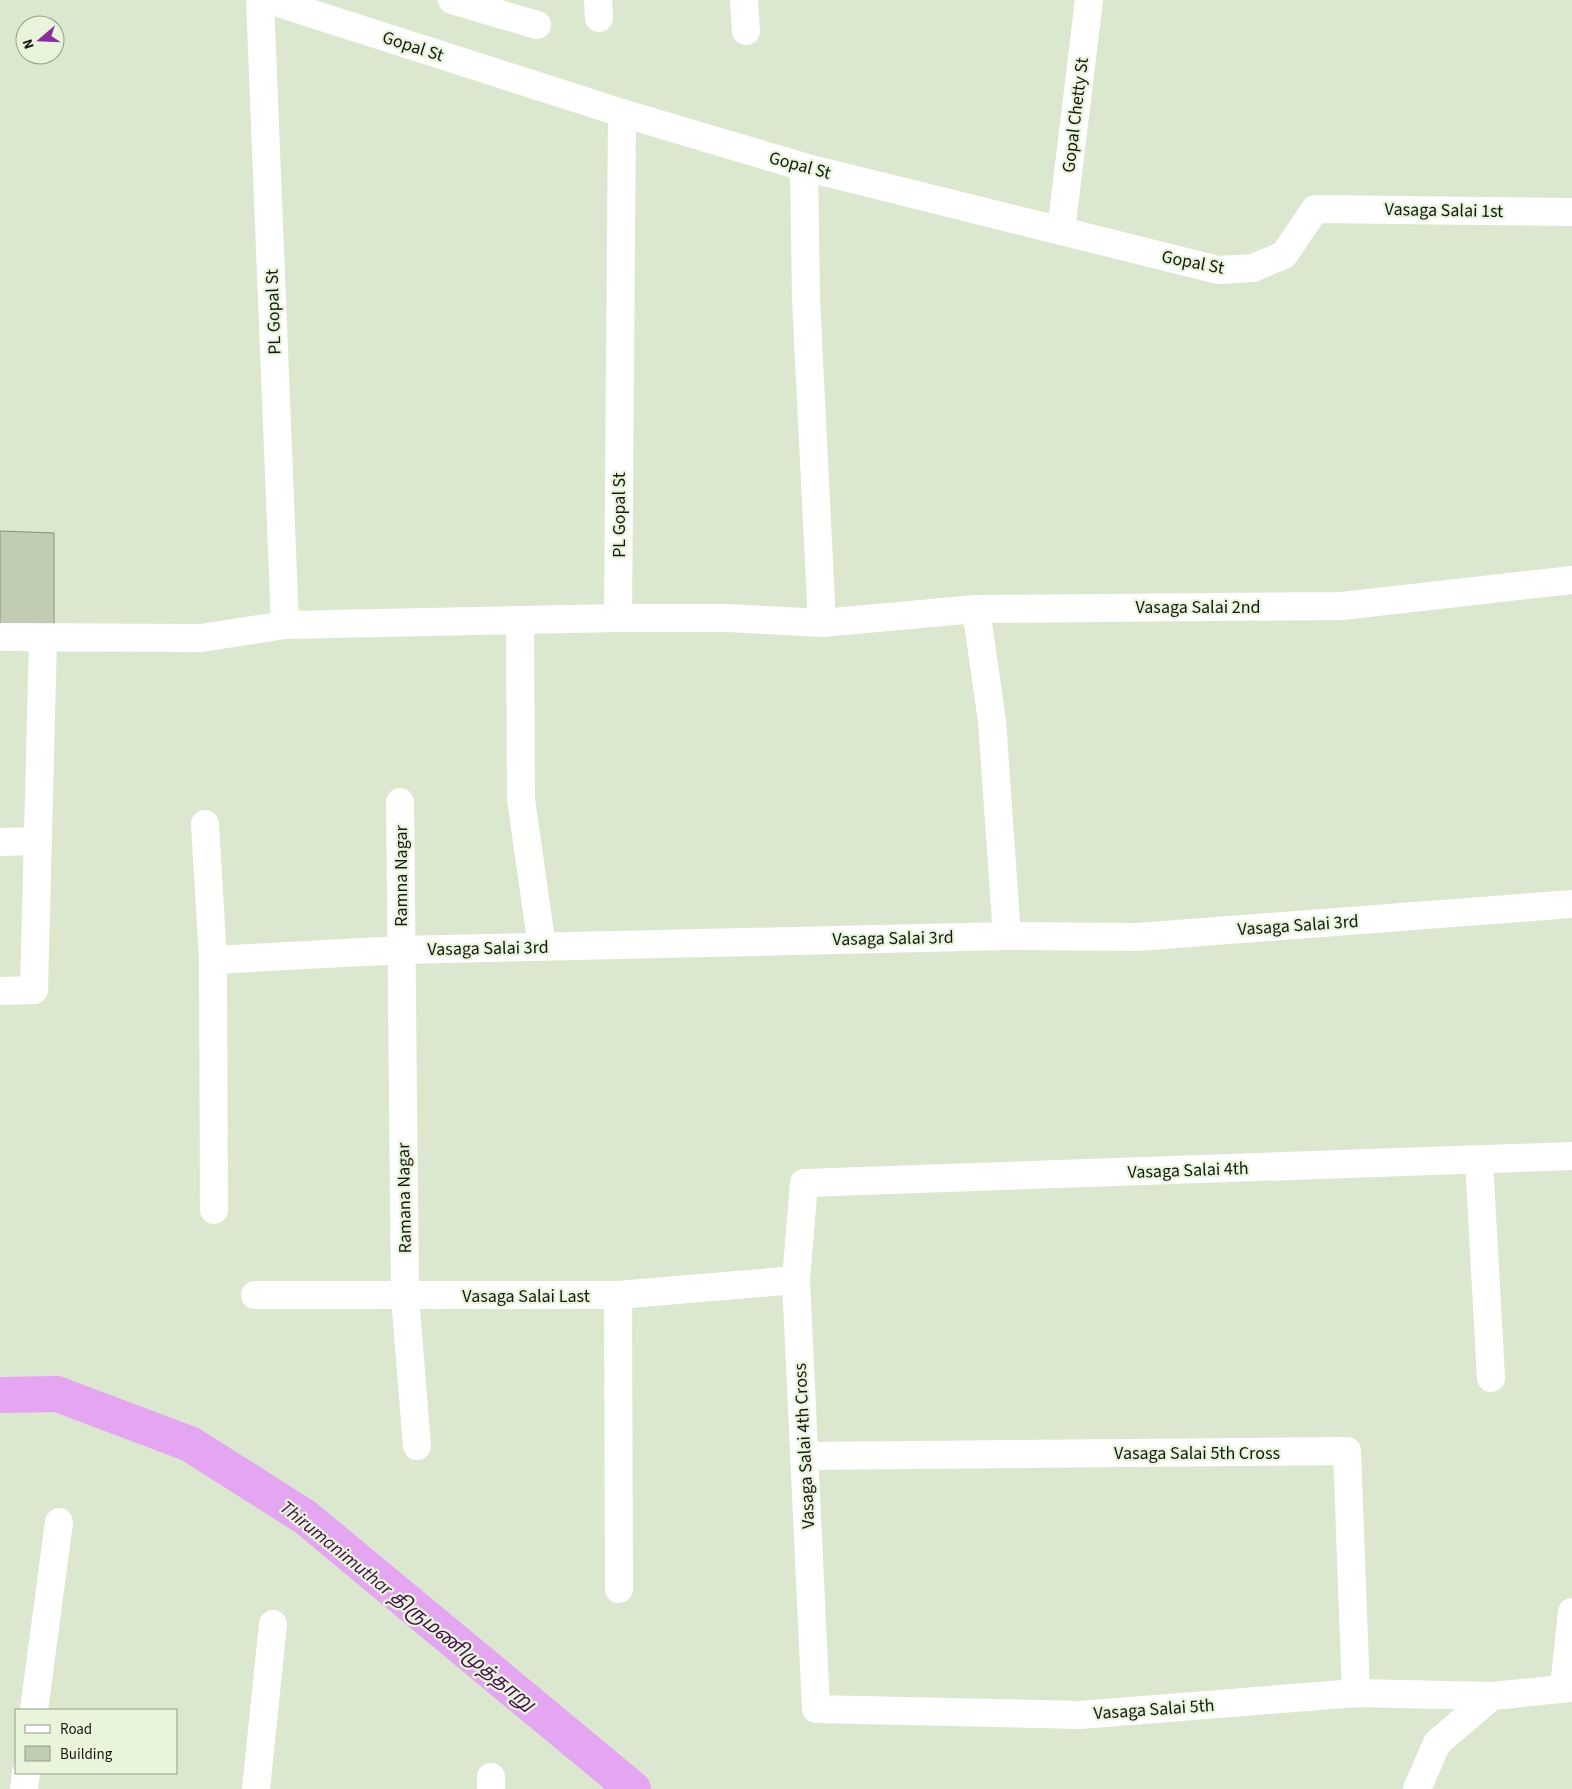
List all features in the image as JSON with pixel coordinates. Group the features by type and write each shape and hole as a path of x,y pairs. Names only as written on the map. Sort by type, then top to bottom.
{"street":[{"name":"PL Gopal St","path":"260,0 285,625"},
{"name":"Gopal St","path":"269,0 622,113 804,167 1218,270 1253,268 1284,255 1315,209"},
{"path":"452,0 537,25"},
{"path":"744,0 746,30"},
{"name":"Gopal Chetty St","path":"1061,231 1089,0"},
{"name":"PL Gopal St","path":"618,618 622,113"},
{"path":"804,167 806,299 822,623"},
{"name":"Vasaga Salai 1st","path":"1315,209 1572,212"},
{"name":"Vasaga Salai 2nd","path":"0,637 43,639 201,638 285,625 618,618 728,618 822,623 976,610 1342,606 1572,580"},
{"path":"976,610 992,721 1006,936"},
{"path":"520,620 520,799 542,947"},
{"path":"0,991 34,990 43,639"},
{"name":"Ramna Nagar","path":"400,802 402,950"},
{"path":"205,824 213,960 214,1210"},
{"path":"0,842 38,841"},
{"name":"Vasaga Salai 3rd","path":"213,960 402,950 1006,936 1138,937 1572,904"},
{"name":"Ramana Nagar","path":"402,950 405,1297 417,1446"},
{"name":"Vasaga Salai 4th","path":"804,1183 1479,1161 1572,1156"},
{"path":"1479,1161 1491,1378"},
{"name":"Vasaga Salai 4th Cross","path":"804,1183 796,1280 806,1456 816,1709"},
{"name":"Vasaga Salai Last","path":"255,1295 405,1297 618,1295 796,1280"},
{"path":"618,1295 618,1589"},
{"name":"Vasaga Salai 5th Cross","path":"806,1456 1347,1451 1356,1693"},
{"path":"34,1709 59,1522"},
{"path":"1568,1687 1572,1612"},
{"path":"256,1789 273,1624"},
{"name":"Vasaga Salai 5th","path":"816,1709 1080,1715 1356,1693 1492,1696 1568,1687"},
{"path":"1417,1789 1437,1743 1492,1696"},
{"path":"24,1789 26,1774"}],"building":[{"path":"0,531 54,533 54,625 0,624"}],"waterway":[{"name":"Thirumanimuthar திருமணிமுத்தாறு","path":"0,1395 57,1394 190,1444 305,1517 633,1789"}]}
